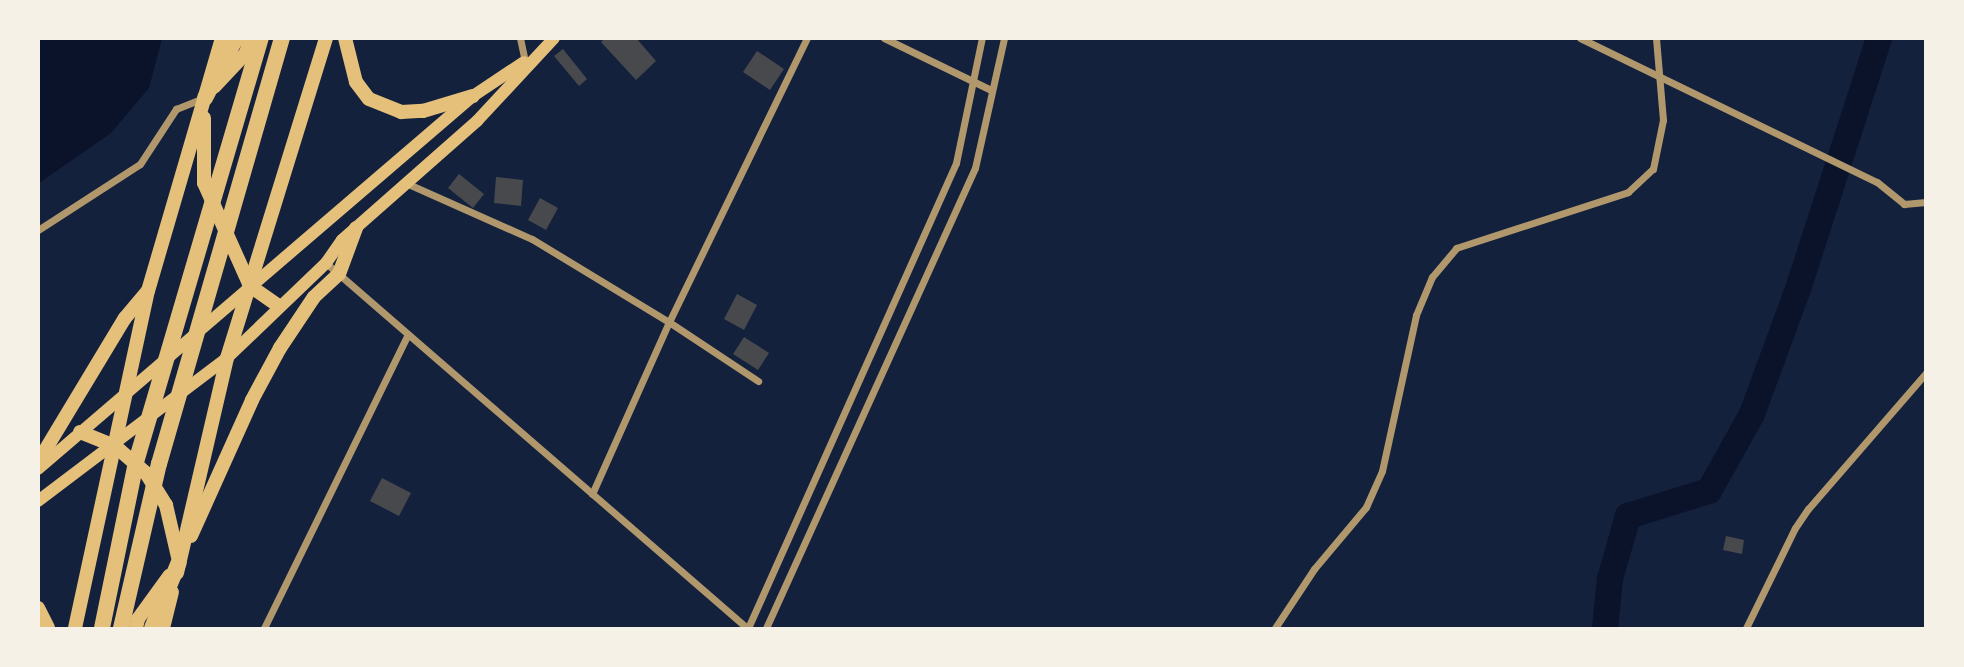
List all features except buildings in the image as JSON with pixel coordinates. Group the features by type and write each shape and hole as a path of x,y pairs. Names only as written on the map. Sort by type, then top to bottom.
{"highway":[{"path":"205,98 236,38"},
{"path":"102,628 136,462 261,38"},
{"path":"121,628 159,464 282,38"},
{"path":"152,628 179,562"}],"main road":[{"path":"75,628 148,291 222,38"},
{"path":"250,38 246,53 205,98 204,183 250,286 279,306"},
{"path":"163,628 227,358 326,38"},
{"path":"345,38 356,82 369,99 401,112 423,111 473,96"},
{"path":"38,501 115,446 227,358 326,263 356,228 477,121 554,38"},
{"path":"38,469 473,96 542,50"},
{"path":"136,628 138,619 179,562 252,400 280,348 314,297 339,274 356,228"},
{"path":"38,462 118,329 148,291"},
{"path":"80,432 115,446 146,473 166,505 179,562"},
{"path":"38,608 48,628"}],"street":[{"path":"520,38 525,61"},
{"path":"593,494 669,322 807,38"},
{"path":"884,38 991,90"},
{"path":"326,263 748,628 956,163 982,38"},
{"path":"766,628 975,168 1004,38"},
{"path":"1580,38 1877,183 1904,204 1926,202"},
{"path":"1275,628 1314,569 1366,507 1382,471 1416,315 1432,277 1456,248 1628,192 1653,169 1662,120 1656,38"},
{"path":"38,230 140,164 176,108 205,98"},
{"path":"406,183 532,239 669,322 758,382"},
{"path":"264,628 408,334"},
{"path":"1746,628 1795,528 1808,509 1926,373"}],"water":[{"path":"39,38 162,39 149,88 111,133 39,183"}],"waterway":[{"path":"1605,628 1610,579 1628,516 1709,491 1752,414 1799,286 1879,38"}]}
